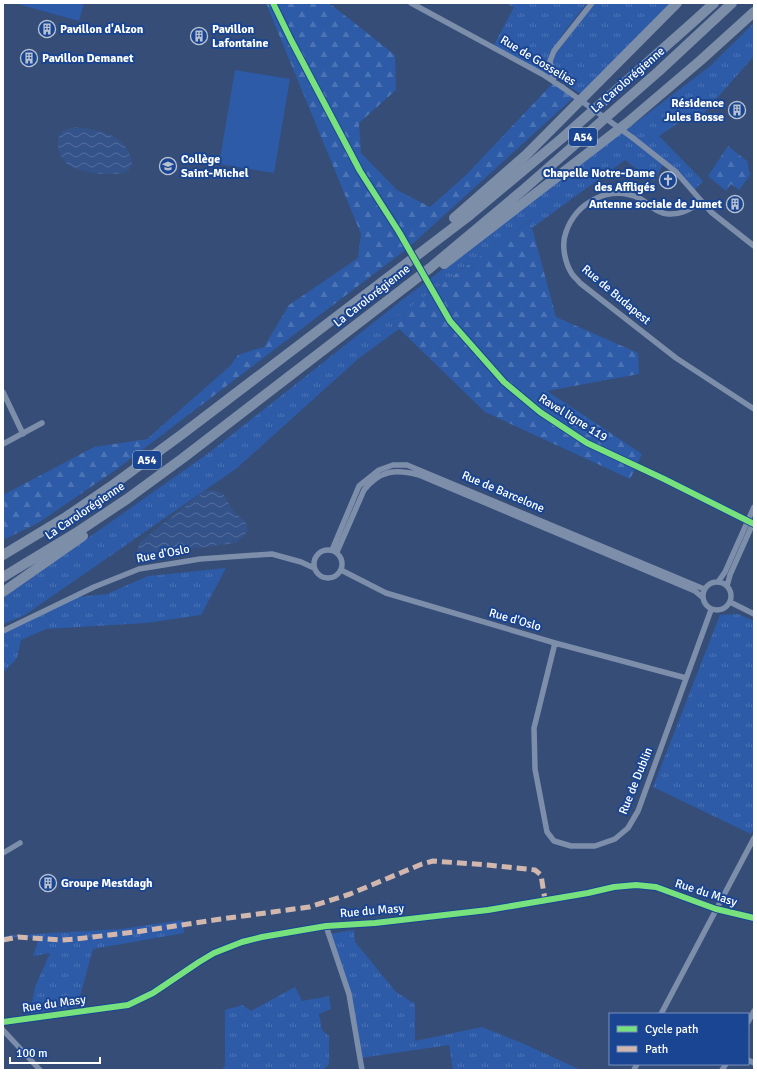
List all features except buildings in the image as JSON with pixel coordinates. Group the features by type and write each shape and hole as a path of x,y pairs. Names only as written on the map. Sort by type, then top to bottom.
{"highway":[{"path":"438,239 447,225 526,155 677,3"},
{"name":"La Carolorégienne","path":"3,555 66,517 181,435 438,239 555,144 714,3"},
{"name":"La Carolorégienne","path":"3,577 79,531 127,499 183,458 430,268 518,195 659,71 732,3"},
{"path":"430,268 446,264 627,123 701,60 754,12"},
{"path":"3,592 114,514 127,499"},
{"path":"3,548 20,545"}],"street":[{"name":"Rue de Gosselies","path":"411,3 562,86 633,138 676,172 711,212 754,246"},
{"path":"554,82 550,61 554,51 592,3"},
{"name":"Rue de Budapest","path":"701,202 686,212 668,214 660,212 648,203 631,194 613,193 602,195 590,201 579,210 570,221 565,234 564,249 567,263 572,274 580,282 638,329 692,369 754,409"},
{"path":"3,392 23,434"},
{"path":"3,444 42,423"},
{"name":"Rue de Barcelone","path":"334,551 359,486 378,470 393,465 407,465 704,589"},
{"name":"Rue de Barcelone","path":"334,551 364,490 371,482 381,475 394,471 406,472 418,475 695,590 702,597"},
{"path":"718,582 725,572 754,507"},
{"path":"727,586 730,575 754,521"},
{"path":"326,549 334,551 342,560 341,570 338,574 330,578 320,576 314,568 315,558 326,549"},
{"name":"Rue d'Oslo","path":"3,632 36,614 94,587 138,569 200,559 272,554 301,562 314,568"},
{"name":"Rue d'Oslo","path":"341,570 386,593 555,643 686,678"},
{"path":"718,582 727,586 731,593 730,602 727,606 720,610 711,610 705,605 702,597 704,589 710,583 718,582"},
{"path":"730,602 754,614"},
{"name":"Rue de Dublin","path":"555,643 534,728 535,769 547,832 554,841 571,846 595,846 615,839 628,828 638,811 711,610"},
{"path":"662,1013 754,838"},
{"path":"3,853 20,843"},
{"name":"Rue du Masy","path":"3,1022 128,1005 153,993 198,962 228,947 262,937 326,926 375,923 488,910 626,885 656,888 716,909 754,918"},
{"path":"326,926 349,994 362,1070"},
{"path":"749,1020 754,1011"},
{"path":"3,1030 40,1070"}],"green space":[{"path":"14,3 84,3 79,21"},
{"path":"266,3 329,3 395,55 396,90 359,123 361,153 397,190 430,207 466,175 554,82 573,98 408,248 117,469 38,523 3,540 3,495 94,447 147,439 230,366 238,355 264,347 289,305 358,258 361,234"},
{"path":"509,3 587,3 562,35 545,65 552,79 493,47 514,7 509,5"},
{"path":"595,3 676,3 582,95 558,79 550,61"},
{"path":"754,23 754,56 696,122 687,117 659,136 703,181 693,192 664,163 654,181 625,160 532,228 530,220 391,321 399,329 359,358 237,468 25,615 3,624 3,598 210,452 402,300 709,67"},
{"path":"235,70 290,79 274,173 219,164"},
{"path":"728,146 747,161 750,175 739,190 731,184 726,191 708,176"},
{"path":"530,220 556,317 638,353 639,374 547,391 642,454 630,479 485,412 391,321"},
{"path":"226,568 201,615 146,623 46,629 21,640 17,658 3,673 3,632 79,597 107,594 148,576"},
{"path":"738,614 754,621 754,828 751,834 653,787 720,615"},
{"path":"183,920 184,933 93,949 77,1007 30,1014 35,987 50,953 33,956 39,938 18,937 3,940 3,936 121,929"},
{"path":"354,930 355,942 396,992 415,1004 415,1041 482,1027 522,1043 581,1070 453,1070 449,1045 360,1058 347,988 329,934"},
{"path":"295,987 302,1001 329,996 331,1009 319,1014 322,1030 329,1036 329,1064 323,1070 222,1070 225,1065 225,1010 242,1005 251,1011"}],"water":[{"path":"75,127 104,132 120,141 126,147 132,166 124,173 101,174 76,169 70,166 60,155 58,142 60,134 63,131"},
{"path":"215,490 224,495 233,511 245,521 248,530 236,543 166,552 144,559 137,551 140,542 204,491"}],"marked path":[{"path":"3,940 18,937 61,940 76,939 309,907 350,894 422,864 433,861 535,870 541,875 545,900"}],"cycle path":[{"name":"Ravel ligne 119","path":"273,3 360,171 399,232 450,321 504,382 540,412 587,443 664,479 754,524"},
{"path":"3,1022 128,1005 153,993 214,953 242,942 262,937 326,926 375,923 488,910 588,893 614,887 636,885 656,887 716,909 754,918"}],"place":[{"name":"Pavillon d'Alzon","path":"47,29"},
{"name":"Pavillon Lafontaine","path":"199,36"},
{"name":"Pavillon Demanet","path":"29,58"},
{"name":"Résidence Jules Bosse","path":"737,110"},
{"name":"Collège Saint-Michel","path":"168,166"},
{"name":"Chapelle Notre-Dame des Affligés","path":"668,180"},
{"name":"Antenne sociale de Jumet","path":"735,204"},
{"name":"Groupe Mestdagh","path":"48,883"}]}
